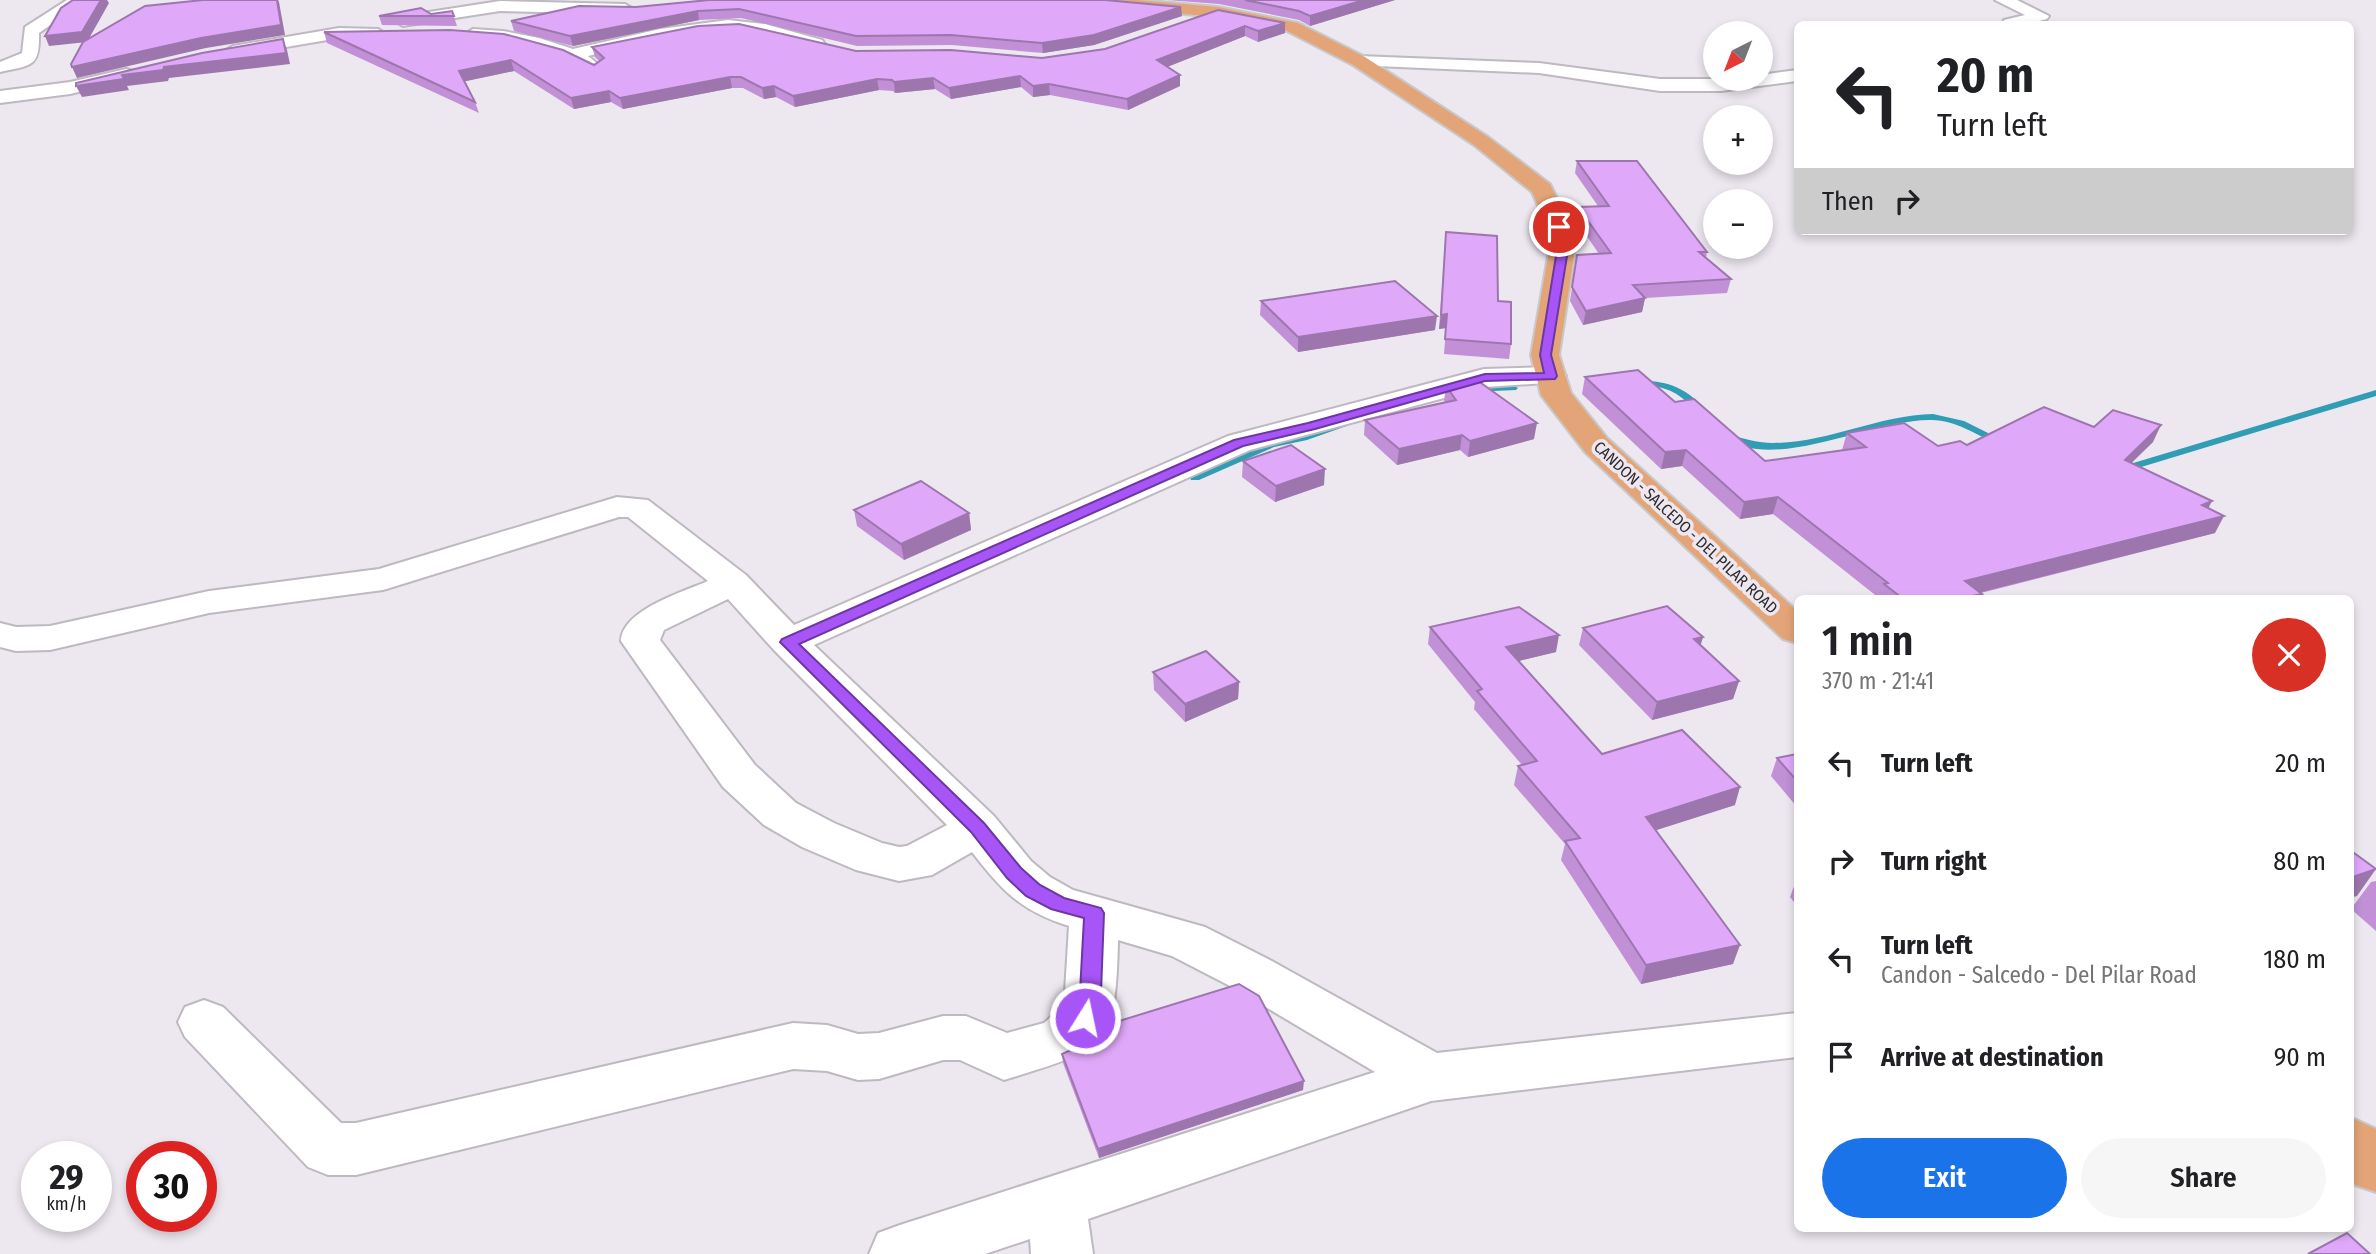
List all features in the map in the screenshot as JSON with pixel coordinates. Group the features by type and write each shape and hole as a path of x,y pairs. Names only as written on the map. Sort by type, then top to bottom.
{"main road":[{"name":"CANDON - SALCEDO - DEL PILAR ROAD","path":"1083,0 1218,12 1292,27 1359,61 1481,141 1542,189 1559,227 1561,256 1545,355 1556,395 1596,445 1794,628"},
{"path":"2354,1146 2376,1166"}],"street":[{"path":"0,67 21,62 31,55 31,31 51,21 78,0"},
{"path":"2003,0 2041,16 2022,21"},
{"path":"219,54 500,6 638,9"},
{"path":"1172,28 1218,12"},
{"path":"573,54 755,19 833,49"},
{"path":"339,33 447,33 507,37 573,54 606,74"},
{"path":"1359,61 1527,66 1660,85 1721,85 1794,76"},
{"path":"0,97 71,88 146,70"},
{"path":"788,642 1239,443 1320,424 1485,378 1551,376"},
{"path":"0,635 16,639 50,638 209,603 383,579 617,507 636,508 733,583 788,642 978,828 1014,873 1033,891 1058,904 1187,942 1250,973 1431,1077"},
{"path":"733,583 650,622 641,632 641,641 739,776 780,814 818,835 873,859 899,864 915,863 978,828"},
{"path":"204,1022 328,1149 356,1149 793,1046 827,1048 858,1057 879,1056 943,1038 966,1038 1004,1057 1060,1041 1085,1018 1091,992 1094,913"},
{"path":"900,1254 1059,1229 1431,1077 1794,1035"}],"building":[{"path":"73,0 101,0 82,32 45,36 61,8"},
{"path":"203,0 277,0 281,25 201,38 72,67 71,64 83,42 145,6"},
{"path":"709,0 1105,0 1181,7 1094,35 1042,43 951,35 856,36 739,9 698,11 570,36 511,21 579,6 636,7"},
{"path":"1245,0 1364,0 1310,16 1299,11"},
{"path":"421,8 431,14 452,11 454,16 379,16"},
{"path":"1218,10 1285,23 1258,31 1245,26 1157,60 1180,75 1127,99 1049,84 1033,86 1020,76 949,88 933,78 894,82 877,79 793,96 774,86 762,88 741,77 730,77 620,98 609,91 571,98 511,60 459,71 475,102 324,32 450,30 504,34 563,50 594,65 604,58 592,47 698,26 739,24 856,51 951,50 1042,58 1105,49"},
{"path":"283,39 286,53 164,67 163,70 122,75 124,79 76,86 76,83 202,53"},
{"path":"1577,161 1637,161 1703,247 1703,252 1699,252 1703,259 1707,259 1731,279 1633,285 1645,298 1586,311 1572,287 1577,255 1611,253 1578,207 1609,206"},
{"path":"1446,232 1497,236 1498,301 1511,302 1511,344 1445,339 1447,314 1441,315"},
{"path":"1395,281 1437,316 1298,337 1261,301"},
{"path":"1638,370 1675,402 1694,399 1765,461 1866,447 1847,433 1904,423 1938,446 1960,441 1967,445 2044,407 2094,427 2113,410 2161,425 2125,460 2212,501 2202,505 2224,516 1965,581 1982,594 1898,595 1884,584 1888,583 1778,497 1744,502 1686,450 1665,452 1585,377"},
{"path":"1474,378 1537,423 1470,441 1462,435 1399,449 1365,420 1456,400 1446,386"},
{"path":"1291,445 1325,469 1276,486 1243,461"},
{"path":"921,481 969,513 901,544 854,510"},
{"path":"1667,606 1703,637 1694,639 1739,681 1657,702 1583,628"},
{"path":"1519,607 1559,635 1506,647 1602,754 1682,730 1740,787 1646,817 1740,945 1646,965 1565,841 1580,838 1518,766 1537,761 1477,691 1482,689 1430,627"},
{"path":"1206,651 1239,682 1185,704 1153,672"},
{"path":"1794,755 1794,778 1777,758"},
{"path":"2354,853 2376,869 2354,877"},
{"path":"1239,984 1259,996 1304,1081 1098,1149 1062,1054 1084,1044 1103,1026"},
{"path":"2347,1233 2370,1254 2308,1254"}],"waterway":[{"path":"1637,385 1665,385 1678,391 1700,409"},
{"path":"1471,389 1513,388"},
{"path":"2124,469 2376,393"},
{"path":"1731,438 1751,444 1796,444 1888,423 1933,417 1961,423 2001,442"},
{"path":"1195,478 1271,444 1303,438 1352,421"}],"route":[{"path":"1085,1018 1091,992 1094,913 1058,904 1033,891 1014,873 978,828 788,642 1239,443 1485,378 1551,376 1545,355 1561,256 1559,227"}]}
